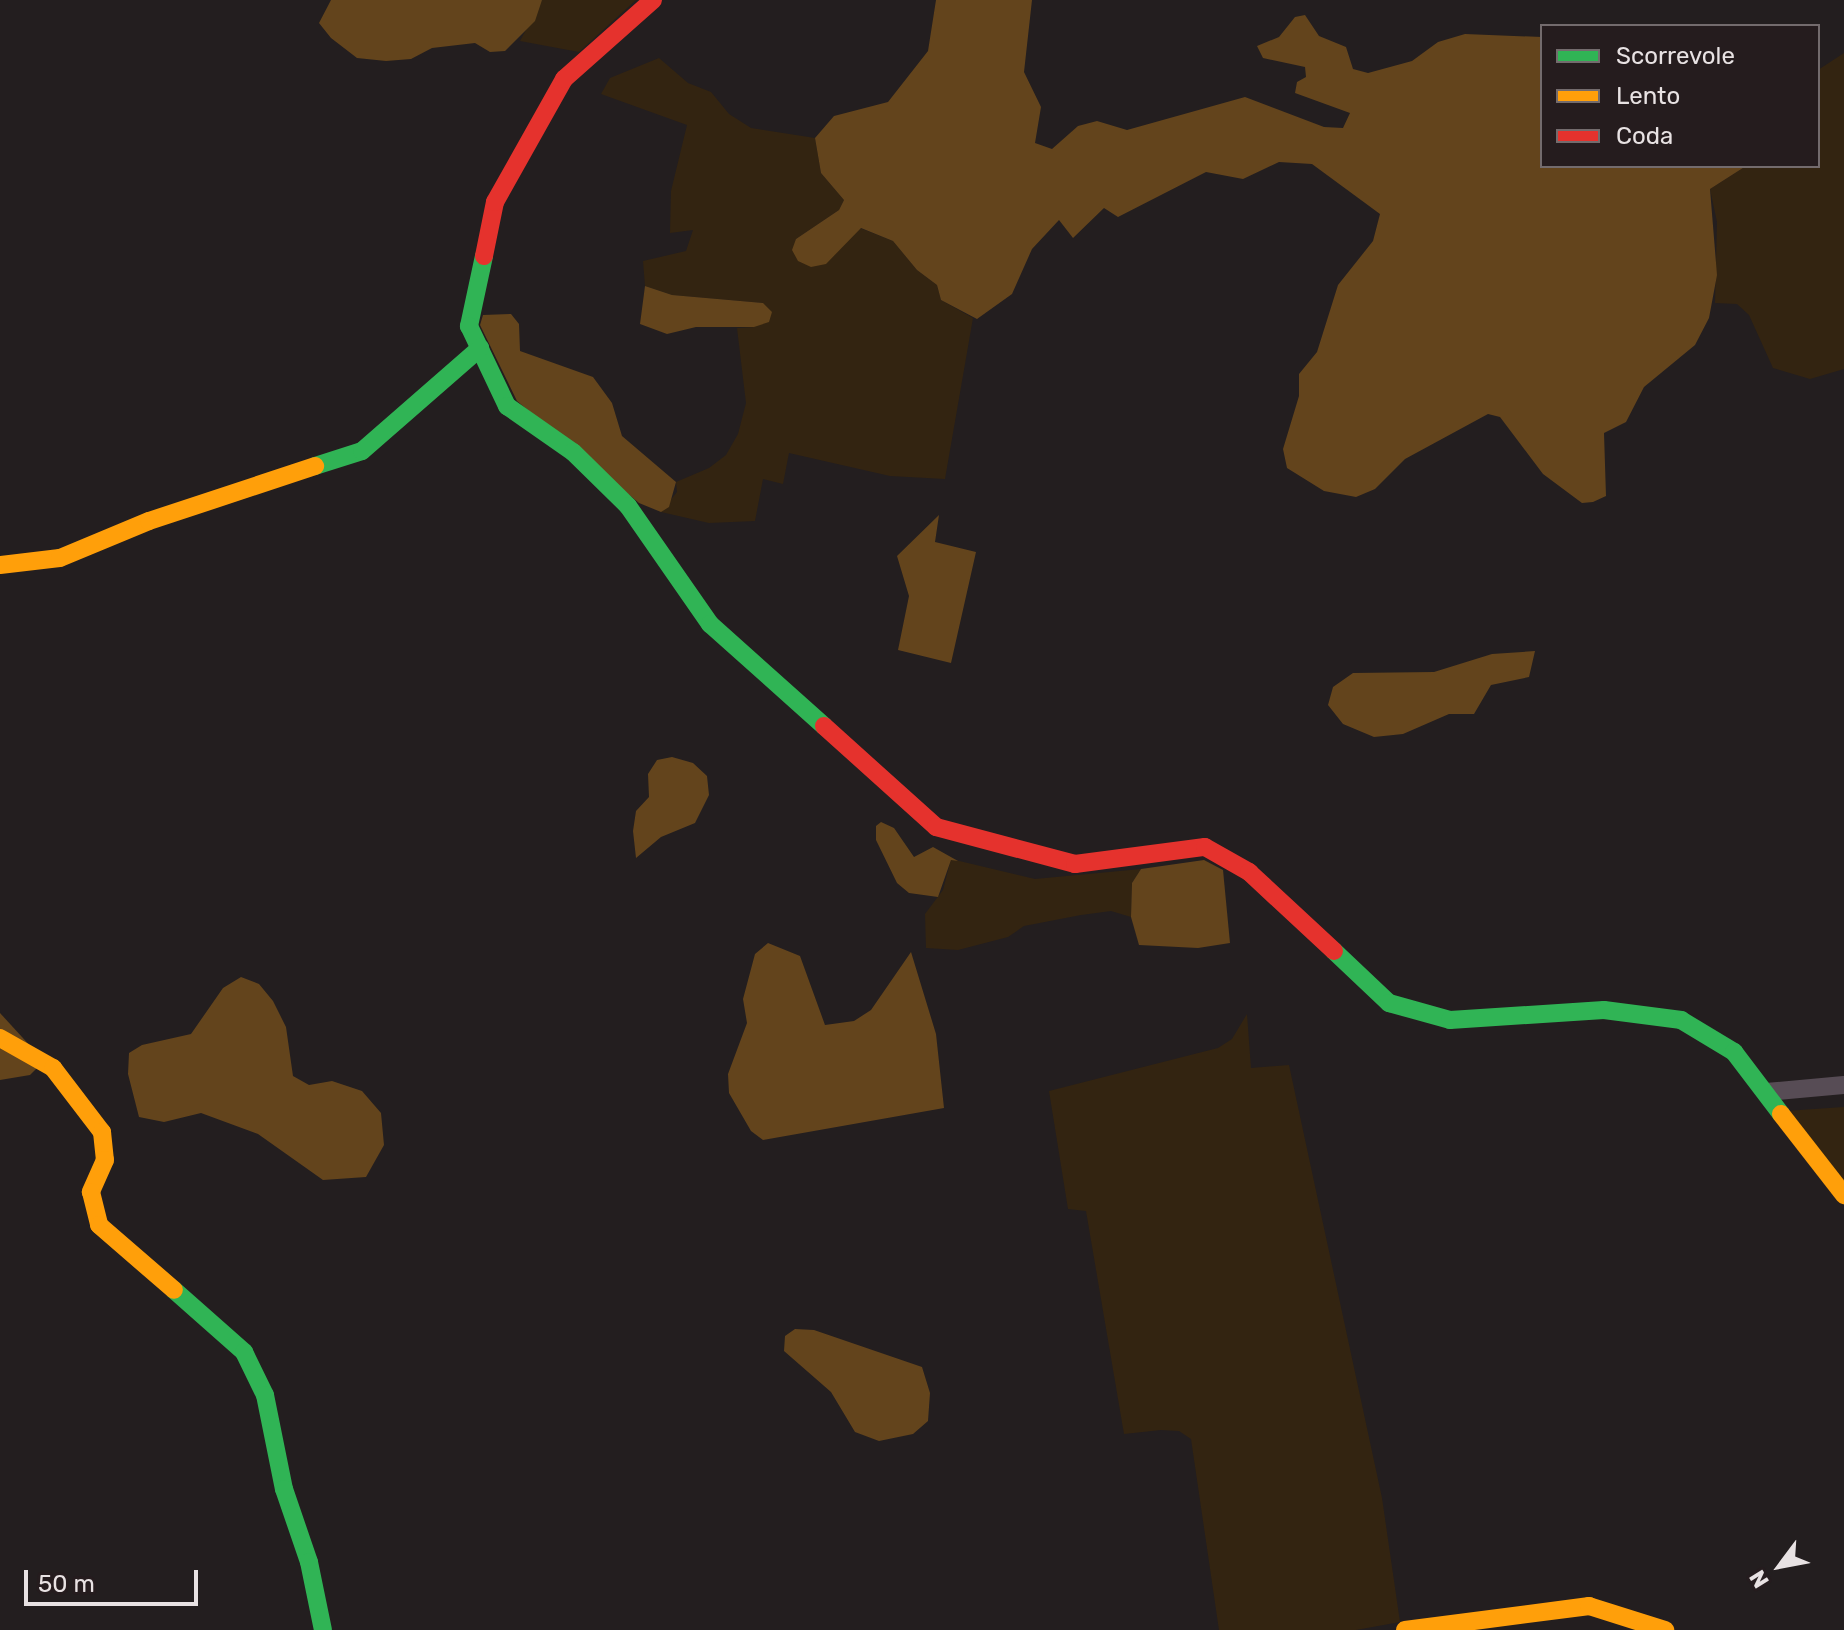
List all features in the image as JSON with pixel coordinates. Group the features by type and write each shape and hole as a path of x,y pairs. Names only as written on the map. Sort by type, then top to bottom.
{"street":[{"path":"653,0 564,79 495,202 469,326 507,406 573,452 628,506 710,624 936,827 1075,864 1205,847 1249,872 1389,1003 1450,1020 1604,1010 1681,1020 1734,1052 1844,1195"},
{"path":"0,565 60,558 149,521 362,451 480,348"},
{"path":"0,1038 53,1068 102,1132 105,1160 91,1192 99,1225 244,1352 265,1395 284,1489 309,1562 323,1630"},
{"path":"1766,1092 1844,1085"},
{"path":"1405,1630 1589,1606 1665,1630"}],"shaded area":[{"path":"331,0 542,0 535,21 505,51 490,52 475,43 432,48 411,59 386,61 357,58 331,38 319,23"},
{"path":"542,0 636,0 579,52 520,41"},
{"path":"936,0 1032,0 1024,72 1041,107 1035,143 1052,149 1078,126 1097,121 1127,130 1245,97 1324,127 1343,128 1350,113 1295,93 1297,82 1306,77 1305,67 1263,58 1257,46 1279,37 1295,17 1305,15 1319,36 1346,47 1353,69 1368,73 1412,61 1438,42 1465,34 1540,37 1540,168 1743,168 1710,189 1717,275 1709,318 1695,345 1644,387 1626,422 1604,433 1606,496 1593,502 1582,503 1543,474 1500,417 1488,414 1405,459 1375,489 1356,497 1324,491 1287,468 1283,449 1299,396 1299,374 1317,352 1338,285 1373,241 1380,214 1312,164 1279,162 1243,179 1206,172 1118,217 1104,208 1073,238 1059,220 1032,249 1012,294 977,319 941,300 937,285 917,270 893,241 861,228 826,264 811,267 798,261 792,250 796,239 839,210 844,200 821,173 815,138 834,116 888,102 928,51"},
{"path":"1844,53 1844,369 1810,379 1773,368 1749,315 1737,304 1715,303 1717,222 1710,189 1743,168 1820,168 1820,69"},
{"path":"659,58 688,83 711,92 729,114 751,128 815,138 821,173 844,200 839,210 796,239 844,243 860,228 893,241 917,270 937,285 941,300 973,318 945,479 890,476 789,453 783,484 763,479 755,521 709,523 661,512 677,492 676,482 709,468 726,455 738,434 746,403 737,328 754,327 763,303 672,295 645,286 643,261 686,251 693,230 670,233 671,191 687,125 601,94 610,78"},
{"path":"645,286 672,295 763,303 772,312 769,322 754,327 696,327 667,334 640,324"},
{"path":"511,314 519,324 520,351 593,377 612,403 622,436 676,482 669,507 661,512 639,503 517,401 480,325 483,315"},
{"path":"939,515 935,542 976,552 951,663 898,650 909,596 897,556"},
{"path":"1535,651 1529,677 1491,685 1474,714 1449,714 1403,734 1374,737 1343,724 1328,705 1333,687 1353,673 1434,672 1492,654"},
{"path":"672,757 693,763 707,776 709,795 695,823 661,837 636,858 633,831 636,811 649,797 648,774 657,760"},
{"path":"881,822 894,828 914,857 933,847 958,861 951,860 938,897 909,893 897,883 876,840 876,826"},
{"path":"951,859 1035,879 1141,869 1132,883 1131,917 1111,911 1081,915 1024,926 1008,937 958,950 926,948 925,914 943,890"},
{"path":"1204,860 1223,870 1230,943 1198,948 1139,945 1131,917 1132,883 1141,869"},
{"path":"768,943 800,956 825,1025 854,1021 871,1010 911,952 936,1034 944,1108 763,1140 751,1131 729,1093 728,1074 747,1023 743,999 755,954"},
{"path":"241,977 259,984 273,1001 286,1027 293,1076 309,1085 332,1081 362,1091 381,1113 384,1145 366,1177 323,1180 258,1134 201,1113 164,1122 139,1117 128,1074 129,1053 142,1045 191,1034 223,988"},
{"path":"0,1013 33,1049 37,1068 30,1075 0,1080"},
{"path":"1247,1014 1251,1068 1289,1065 1382,1498 1400,1622 1356,1630 1219,1630 1191,1439 1179,1431 1124,1434 1086,1211 1068,1209 1049,1091 1218,1048 1232,1039"},
{"path":"1844,1107 1844,1186 1785,1111"},
{"path":"795,1329 814,1330 922,1367 930,1393 928,1421 913,1434 879,1441 855,1432 831,1392 784,1351 785,1336"}],"traffic: fast":[{"path":"484,256 469,326 507,406 573,452 628,506 710,624 824,726"},
{"path":"315,466 362,451 480,348"},
{"path":"1334,951 1389,1003 1450,1020 1604,1010 1681,1020 1734,1052 1781,1114"},
{"path":"174,1290 244,1352 265,1395 284,1489 309,1562 323,1630"}],"traffic: slow":[{"path":"0,565 60,558 149,521 315,466"},
{"path":"0,1038 53,1068 102,1132 105,1160 91,1192 99,1225 174,1290"},
{"path":"1781,1114 1844,1195"},
{"path":"1405,1630 1589,1606 1665,1630"}],"traffic: jam":[{"path":"484,256 495,202 564,79 653,0"},
{"path":"824,726 936,827 1075,864 1205,847 1249,872 1334,951"}]}
